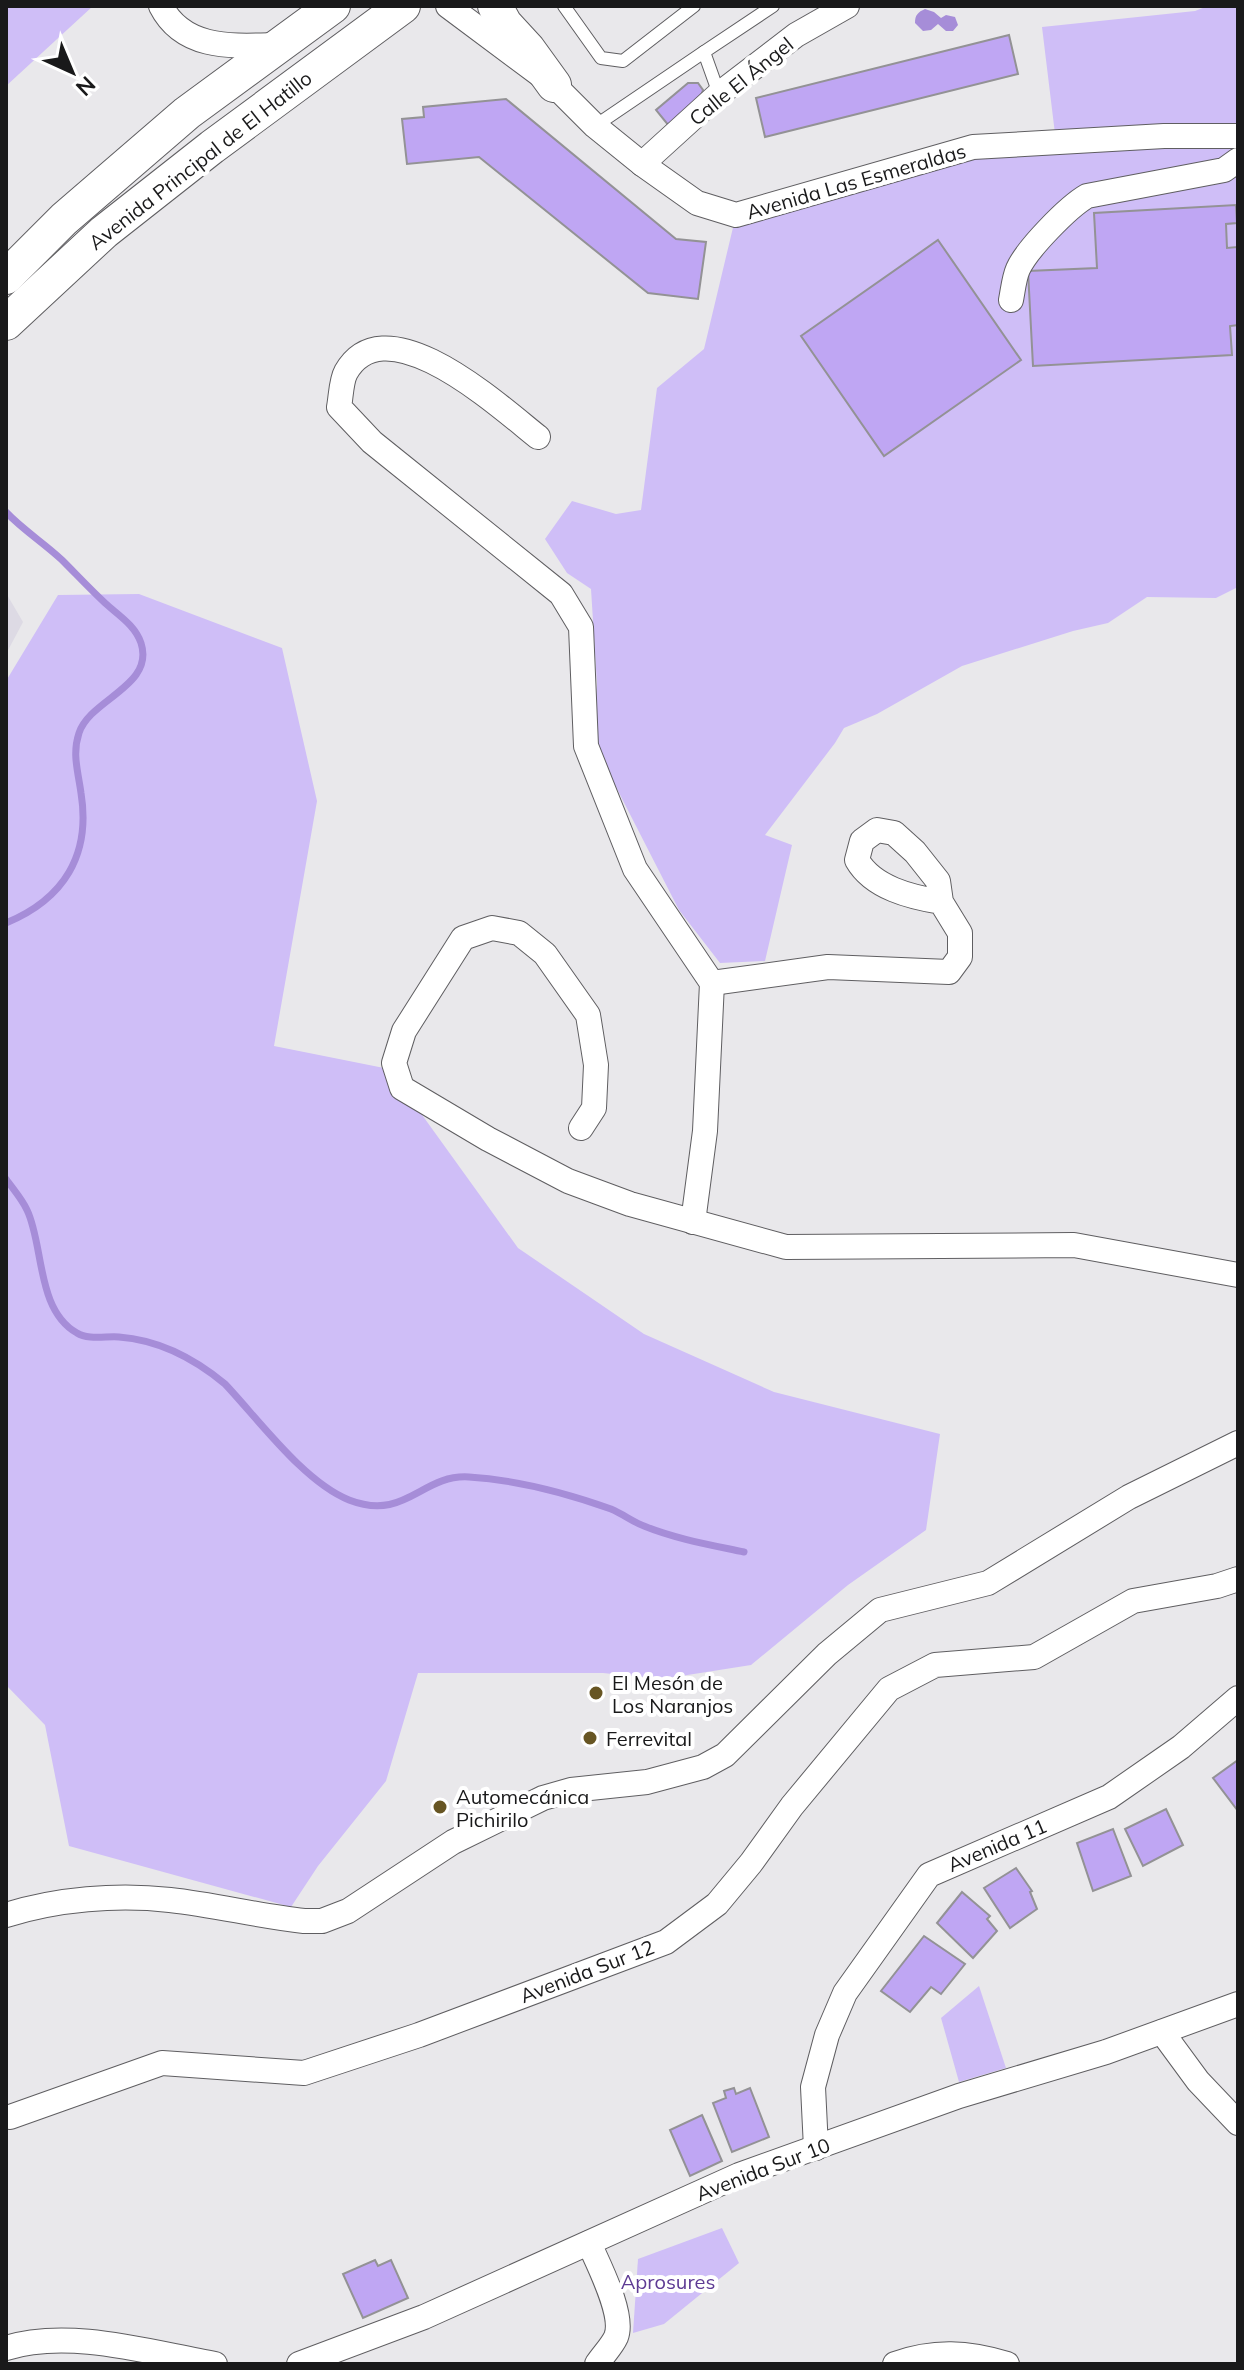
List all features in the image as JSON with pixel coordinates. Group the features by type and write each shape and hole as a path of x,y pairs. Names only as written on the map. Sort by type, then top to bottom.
{"main road":[{"name":"Avenida Principal de El Hatillo","path":"6,277 64,219 187,113 333,6"},
{"name":"Avenida Principal de El Hatillo","path":"6,323 104,232 212,147 403,6"},
{"path":"495,6 505,24 554,85"}],"street":[{"path":"161,6 180,32 200,41 228,46 278,45"},
{"name":"Avenida Las Esmeraldas","path":"448,6 554,85 595,126 642,164 697,203 736,215 973,147 1164,136 1238,136"},
{"name":"Calle El Ángel","path":"642,164 719,94 796,35 847,6"},
{"path":"1011,300 1017,271 1025,258 1073,204 1087,196 1224,170 1238,160"},
{"path":"538,437 463,378 421,355 389,348 362,353 345,373 339,407 372,442 561,594 581,627 586,746 635,869 712,983 705,1131 693,1222"},
{"path":"712,983 828,967 949,972 960,957 960,933 941,902"},
{"path":"581,1128 594,1108 596,1065 588,1015 545,954 519,933 492,928 463,938 404,1031 394,1063 402,1088 488,1139 568,1181 630,1204 786,1247 1074,1245 1238,1275"},
{"path":"7,1912 110,1898 169,1899 304,1921 337,1917 365,1902 453,1842 543,1798 571,1790 647,1782 703,1767 725,1755 827,1654 880,1610 988,1583 1129,1497 1238,1443"},
{"name":"Avenida Sur 12","path":"10,2117 162,2063 304,2073 419,2035 666,1942 717,1904 792,1806 889,1689 935,1665 1034,1657 1133,1601 1217,1586 1238,1579"},
{"name":"Avenida 11","path":"816,2148 813,2087 827,2035 845,1993 929,1875 1109,1797 1181,1747 1238,1698"},
{"name":"Avenida Sur 10","path":"299,2364 424,2317 739,2175 959,2096 1106,2052 1238,2004"},
{"path":"1162,2032 1198,2081 1238,2123"},
{"path":"589,2243 615,2310 617,2334 597,2364"},
{"path":"6,2348 19,2344 85,2341 215,2364"},
{"path":"895,2364 917,2356 947,2353 979,2355 1007,2364"}],"lane":[{"path":"564,6 601,58 623,61 694,6"},
{"path":"595,126 773,6"},
{"path":"704,52 719,94"}],"shaded area":[{"path":"925,9 941,18 946,15 955,17 958,25 953,31 946,31 938,24 931,30 923,31 915,20 917,14"},
{"path":"6,593 23,622 6,654"}],"green space":[{"path":"6,6 93,6 6,86"},
{"path":"1208,6 1238,6 1238,587 1216,598 1147,597 1108,623 962,666 877,714 844,728 765,835 792,845 765,961 720,963 679,910 593,742 597,684 591,589 567,573 545,539 572,501 616,514 641,510 657,388 704,349 736,215 863,178 1056,142 1042,27 1195,11"},
{"path":"139,594 282,648 317,801 274,1046 389,1069 518,1248 644,1334 774,1392 940,1434 926,1530 848,1585 751,1665 662,1679 603,1673 418,1673 386,1781 318,1866 291,1907 69,1846 45,1725 6,1685 6,681 58,595"},
{"path":"979,1986 1006,2068 959,2082 941,2018"},
{"name":"Aprosures","path":"722,2228 739,2263 664,2324 633,2333 638,2259"}],"building":[{"path":"1009,35 1018,74 765,137 756,98"},
{"path":"688,83 698,83 703,90 700,99 669,126 656,110"},
{"path":"506,99 676,239 706,242 698,299 648,293 479,157 407,164 402,119 424,117 423,107"},
{"path":"1236,205 1237,223 1226,224 1227,248 1237,247 1238,259 1238,325 1230,326 1232,355 1033,366 1028,271 1097,268 1094,213"},
{"path":"938,240 1021,360 884,456 801,336"},
{"path":"1238,1760 1238,1811 1213,1778"},
{"path":"1166,1809 1183,1845 1143,1866 1125,1829"},
{"path":"1113,1829 1131,1876 1093,1891 1077,1843"},
{"path":"1016,1868 1032,1891 1037,1909 1010,1928 984,1888"},
{"path":"962,1892 990,1916 987,1919 997,1931 973,1958 937,1923"},
{"path":"924,1936 965,1964 941,1994 931,1987 910,2012 881,1991"},
{"path":"734,2088 736,2094 750,2088 769,2137 732,2152 713,2103 726,2098 724,2091"},
{"path":"702,2115 722,2161 690,2176 670,2130"},
{"path":"375,2260 378,2266 391,2260 408,2298 363,2318 343,2274"}],"waterway":[{"path":"6,512 62,560 130,626 141,643 143,658 139,670 130,681 85,721 79,733 76,755 83,815 82,836 69,872 44,901 6,923"},
{"path":"6,1179 27,1210 48,1293 64,1323 86,1336 148,1342 176,1352 201,1367 225,1384 299,1465 349,1500 385,1505 399,1502 452,1478 487,1479 559,1493 611,1509 668,1535 744,1552"}],"place":[{"name":"El Mesón de Los Naranjos","path":"596,1693"},
{"name":"Ferrevital","path":"590,1738"},
{"name":"Automecánica Pichirilo","path":"440,1807"}]}
